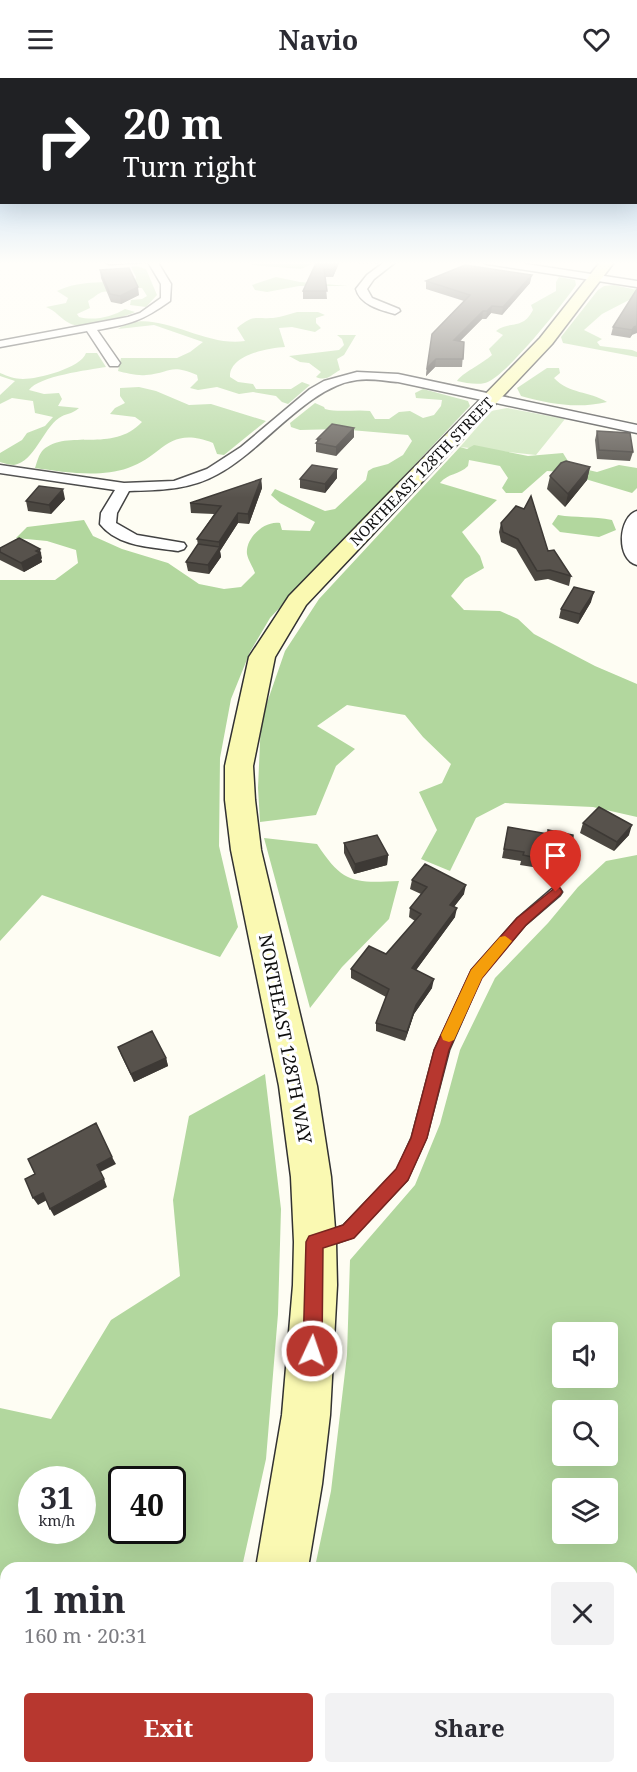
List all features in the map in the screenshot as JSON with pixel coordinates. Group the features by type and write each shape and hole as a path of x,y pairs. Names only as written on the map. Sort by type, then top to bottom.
{"street":[{"path":"0,344 23,340"},
{"path":"100,340 114,363"},
{"name":"NORTHEAST 128TH STREET","path":"280,626 297,601 547,340"},
{"path":"0,469 124,487 176,485 212,472 246,450 314,392 343,378 357,375 398,378 637,429"},
{"path":"124,487 109,513 108,524 114,532 178,546"},
{"path":"634,556 630,535 637,516"},
{"name":"NORTHEAST 128TH WAY","path":"280,626 262,657 239,766 240,800 246,850 298,1086 311,1178 315,1242 312,1351 306,1415 283,1562"}],"lane":[{"path":"315,1242 348,1232 402,1175 418,1138 442,1050 476,974 521,922 556,892"}],"green space":[{"path":"197,340 283,340 285,347 260,351 242,358 231,369 230,377 238,382 253,384 256,389 291,389 302,382 310,385 288,404 276,396 253,392 239,394 217,387 198,390 190,388 198,380 197,375 188,371 175,369 143,375 118,371 121,358 177,358 203,342"},
{"path":"342,340 353,340 344,355 337,359 340,370 323,379 316,377 321,372 309,363 300,362 289,356 339,350 344,345"},
{"path":"498,340 532,340 505,369 485,383 457,381 492,355 489,349"},
{"path":"562,340 600,340 597,342 600,346 632,350 637,352 637,357 563,343"},
{"path":"86,353 97,353 106,367 53,377 34,385 29,390 44,394 59,393 62,399 58,406 79,408 53,423 33,452 21,463 14,465 0,462 0,453 22,440 27,433 45,426 53,417 35,413 33,401 12,398 0,404 0,395 15,381 0,376 0,373 20,379 38,377 68,368"},
{"path":"547,368 559,368 560,373 554,378 566,387 607,402 564,405 521,396 517,388"},
{"path":"139,387 156,391 189,405 211,404 266,421 224,455 217,454 213,443 198,438 185,438 166,445 140,463 117,471 82,473 35,468 43,450 53,444 117,437 142,422 135,417 110,414 115,408 125,403 120,396 120,388"},
{"path":"423,389 468,401 470,406 270,618 250,652 231,699 220,758 219,846 238,927 220,957 42,895 0,941 0,580 55,580 78,563 76,550 47,541 16,538 27,527 84,520 93,536 122,549 168,563 199,584 224,589 241,587 255,573 247,554 247,548 257,531 268,524 280,523 282,530 310,531 315,522 280,503 271,495 275,489 325,511 335,509 366,480 368,471 388,464 403,455 412,441 408,435 339,429 300,430 291,427 290,423 315,403 331,410 370,411 375,419 389,419 399,412 410,411 423,418 434,415 441,406 442,400 416,398 415,393"},
{"path":"507,408 565,419 536,455 460,447 491,411"},
{"path":"474,445 528,456 563,453 571,466 597,472 619,465 637,468 637,488 632,493 562,472 547,471 522,493 506,493 502,488 508,478 500,466 469,460 465,469 446,477 440,483 497,500 462,532 480,556 484,568 465,579 451,596 464,610 500,611 518,619 534,634 595,666 637,684 637,817 593,807 505,803 476,818 450,871 421,859 437,830 419,792 442,783 451,764 423,737 405,715 347,705 317,726 355,749 336,766 316,815 260,822 258,788 261,720 285,651 319,599 460,447 467,449"},
{"path":"558,515 612,520 616,530 599,537 560,532 552,524"},
{"path":"264,838 317,844 334,867 343,874 360,881 399,881 389,919 342,967 310,1008"},
{"path":"637,855 637,1562 316,1562 331,1491 347,1355 350,1260 415,1185 440,1124 460,1050 495,978 548,923 578,887 606,861"},
{"path":"265,1074 281,1209 278,1314 266,1459 243,1562 0,1562 0,1408 51,1419 111,1320 180,1276 173,1200 189,1116"}],"building":[{"path":"431,340 464,342 463,359 436,359 427,368"},
{"path":"332,424 354,428 336,447 316,443 320,439 317,439"},
{"path":"597,431 630,433 633,452 599,450"},
{"path":"566,461 590,467 568,494 550,476 561,463"},
{"path":"312,465 337,469 325,484 300,479"},
{"path":"261,479 248,514 238,513 219,542 197,539 221,506 190,503"},
{"path":"39,486 63,489 49,505 26,501"},
{"path":"531,496 548,551 554,550 571,576 550,570 537,571 518,539 503,532 501,523 516,506 524,509"},
{"path":"19,538 40,549 36,551 40,553 21,563 0,552 0,548"},
{"path":"198,544 220,547 208,565 186,562"},
{"path":"574,587 594,592 580,614 561,609"},
{"path":"599,807 632,825 617,842 583,823"},
{"path":"508,827 548,834 548,830 573,835 571,860 542,855 541,859 523,855 524,852 504,849"},
{"path":"377,835 388,855 355,864 344,843"},
{"path":"425,864 466,885 450,905 457,908 412,968 434,979 416,1005 407,1032 376,1023 389,989 351,969 369,946 386,954 421,914 410,908 427,887 412,880"},
{"path":"152,1031 166,1058 131,1074 118,1047"},
{"path":"96,1123 112,1157 97,1165 104,1179 50,1209 43,1193 33,1198 25,1179 35,1174 28,1159"}],"slow traffic":[{"path":"449,1035 476,974 505,941"}],"route":[{"path":"312,1351 315,1242 348,1232 402,1175 418,1138 442,1050 476,974 521,922 556,892"}]}
